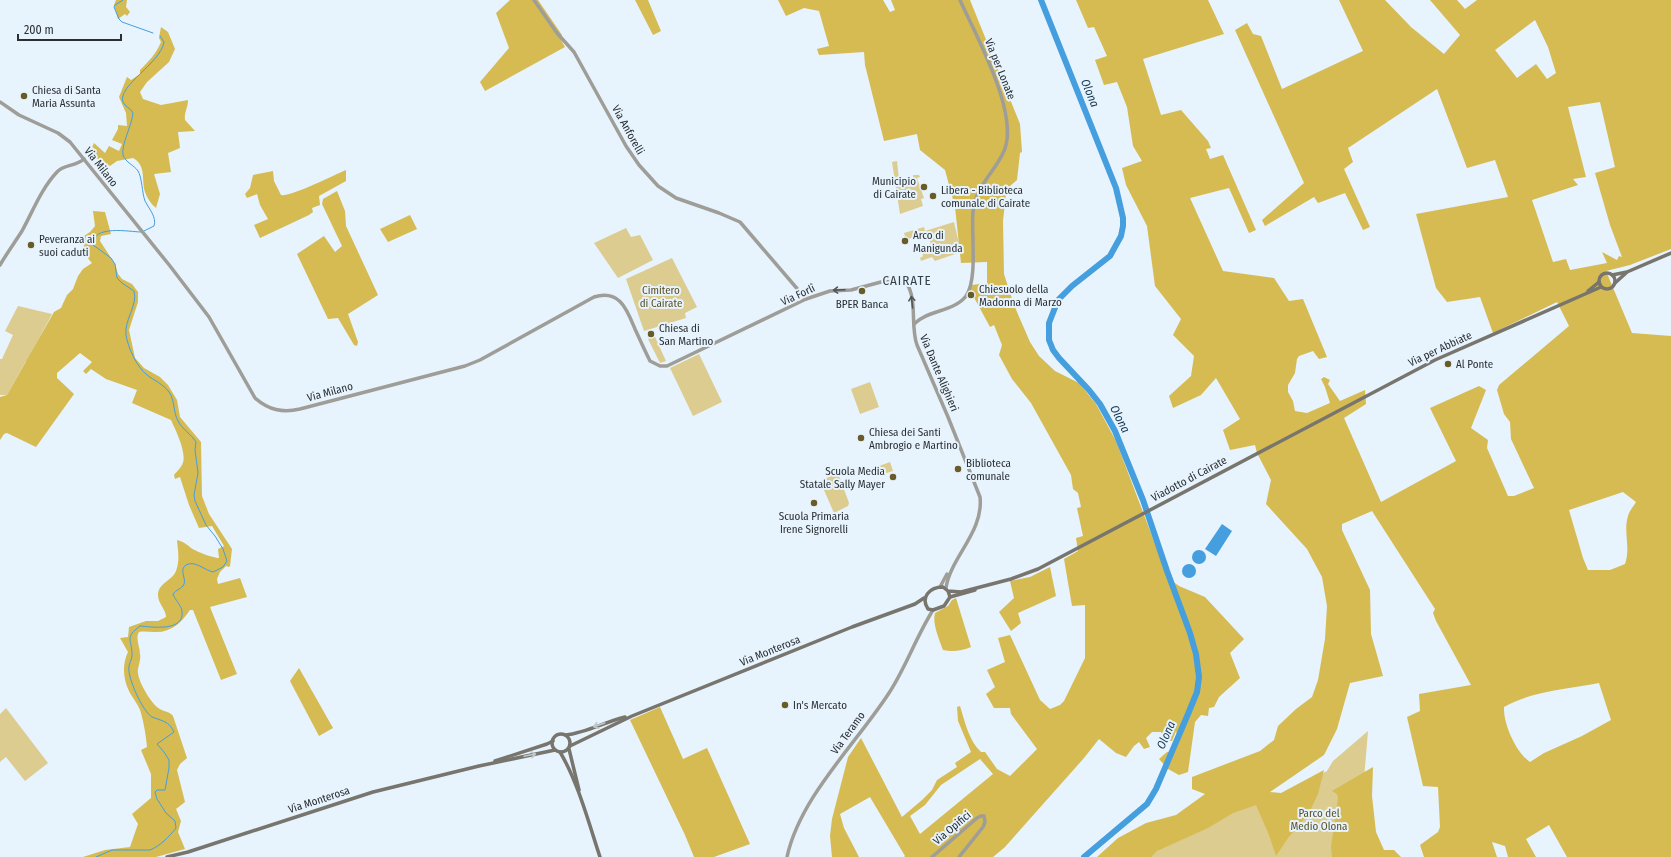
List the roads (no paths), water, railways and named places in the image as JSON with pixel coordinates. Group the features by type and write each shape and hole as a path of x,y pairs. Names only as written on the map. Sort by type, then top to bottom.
{"main road":[{"path":"1627,272 1609,289 1601,287 1599,282 1603,275 1627,272 1671,253"},
{"path":"1612,275 1614,283"},
{"name":"Via per Abbiate","path":"1582,295 1599,282"},
{"name":"Via per Abbiate","path":"1309,426 1434,360 1601,287"},
{"name":"Viadotto di Cairate","path":"978,588 1029,573 1309,426"},
{"path":"940,587 955,592 978,588 950,598 944,606 933,610 928,609 925,604 924,598 932,590 940,587"},
{"path":"947,589 950,598"},
{"name":"Via Monterosa","path":"569,747 632,716 859,624 915,604 924,598"},
{"name":"Via Monterosa","path":"915,604 925,604"},
{"name":"Via Monterosa","path":"566,735 574,734 599,724 632,716"},
{"path":"582,804 569,747 570,741 566,735 558,735 553,741 554,748 560,752 565,761 582,804 600,857"},
{"name":"Via Monterosa","path":"479,766 553,741"},
{"path":"560,752 563,752 569,747"},
{"name":"Via Monterosa","path":"167,857 188,852 373,792 479,766 556,750"}],"street":[{"name":"Via Anforelli","path":"534,0 557,33 580,60 626,146 639,166 658,186 676,198 719,212 740,222 806,299"},
{"name":"Via per Lonate","path":"921,319 958,303 968,292 973,265 973,211 975,202 982,184 1005,148 1008,128 1004,103 998,86 960,0"},
{"name":"Via Milano","path":"0,102 19,115 58,133 70,142 209,317 231,353 252,393 261,403 277,410 285,412 300,409 465,366 600,295 614,297 625,306 650,361 660,366 667,366"},
{"path":"0,265 40,196 57,171 66,167 75,166 84,159"},
{"name":"Via Forlì","path":"667,366 806,299 824,292 851,290 882,282 899,280 906,282 910,290"},
{"name":"Via Dante Alighieri","path":"910,290 914,324 913,334 916,345 948,417 980,497 980,509 973,529 947,578 947,589"},
{"path":"913,315 921,319 914,324"},
{"name":"Via Dante Alighieri","path":"940,587 947,574 952,570"},
{"name":"Via Teramo","path":"927,621 928,609"},
{"name":"Via Teramo","path":"787,857 792,838 802,816 831,772 889,693 933,610"},
{"name":"Via Opifici","path":"932,857 977,818 984,816 985,822 982,827 959,857"}],"water":[{"path":"1222,524 1232,531 1216,556 1205,549"},
{"path":"1196,550 1202,550 1206,554 1206,560 1202,564 1196,564 1192,560 1192,554"},
{"path":"1186,564 1192,564 1196,568 1196,574 1192,578 1186,578 1182,574 1182,568"}],"waterway":[{"path":"123,0 114,7 119,19 122,22 153,33"},
{"name":"Olona","path":"1041,0 1116,188 1123,218 1121,236 1110,256 1072,286 1058,300 1049,323 1049,340 1053,350 1059,358 1100,404 1115,431 1143,500 1190,633 1196,654 1199,677 1197,692 1188,714 1156,789 1147,804 1084,857"},
{"path":"144,231 154,226 155,223 152,213 145,201 138,171 126,160 123,155 133,113 124,104 123,96 126,89 161,50 164,42 160,36"},
{"path":"96,857 112,850 150,850 164,841 176,828 175,821 166,813 157,799 155,792 157,790 165,790 169,768 169,760 157,744 174,732 167,723 148,714 136,694 129,672 129,666 132,658 130,636 140,626 167,627 173,625 182,618 182,611 173,594 184,584 183,570 186,565 196,564 213,572 223,567 227,561 223,549 206,525 195,501 194,495 198,473 195,450 196,442 178,421 171,395 167,389 143,372 136,362 129,346 126,329 134,302 134,291 117,278 115,264 111,258 93,245 94,238 105,232 141,232"}],"place":[{"name":"Chiesa di Santa Maria Assunta","path":"24,96"},
{"name":"Municipio di Cairate","path":"924,187"},
{"name":"Libera - Biblioteca comunale di Cairate","path":"933,196"},
{"name":"Arco di Manigunda","path":"905,241"},
{"name":"Peveranza ai suoi caduti","path":"31,245"},
{"name":"BPER Banca","path":"862,291"},
{"name":"Chiesuolo della Madonna di Marzo","path":"971,295"},
{"name":"Chiesa di San Martino","path":"651,334"},
{"name":"Al Ponte","path":"1448,364"},
{"name":"Chiesa dei Santi Ambrogio e Martino","path":"861,438"},
{"name":"Biblioteca comunale","path":"958,469"},
{"name":"Scuola Media Statale Sally Mayer","path":"893,477"},
{"name":"Scuola Primaria Irene Signorelli","path":"814,503"},
{"name":"In's Mercato","path":"785,705"}],"district":[{"name":"CAIRATE","path":"907,280"}],"park label":[{"name":"Cimitero di Cairate","path":"661,296"},
{"name":"Parco del Medio Olona","path":"1319,819"}]}
